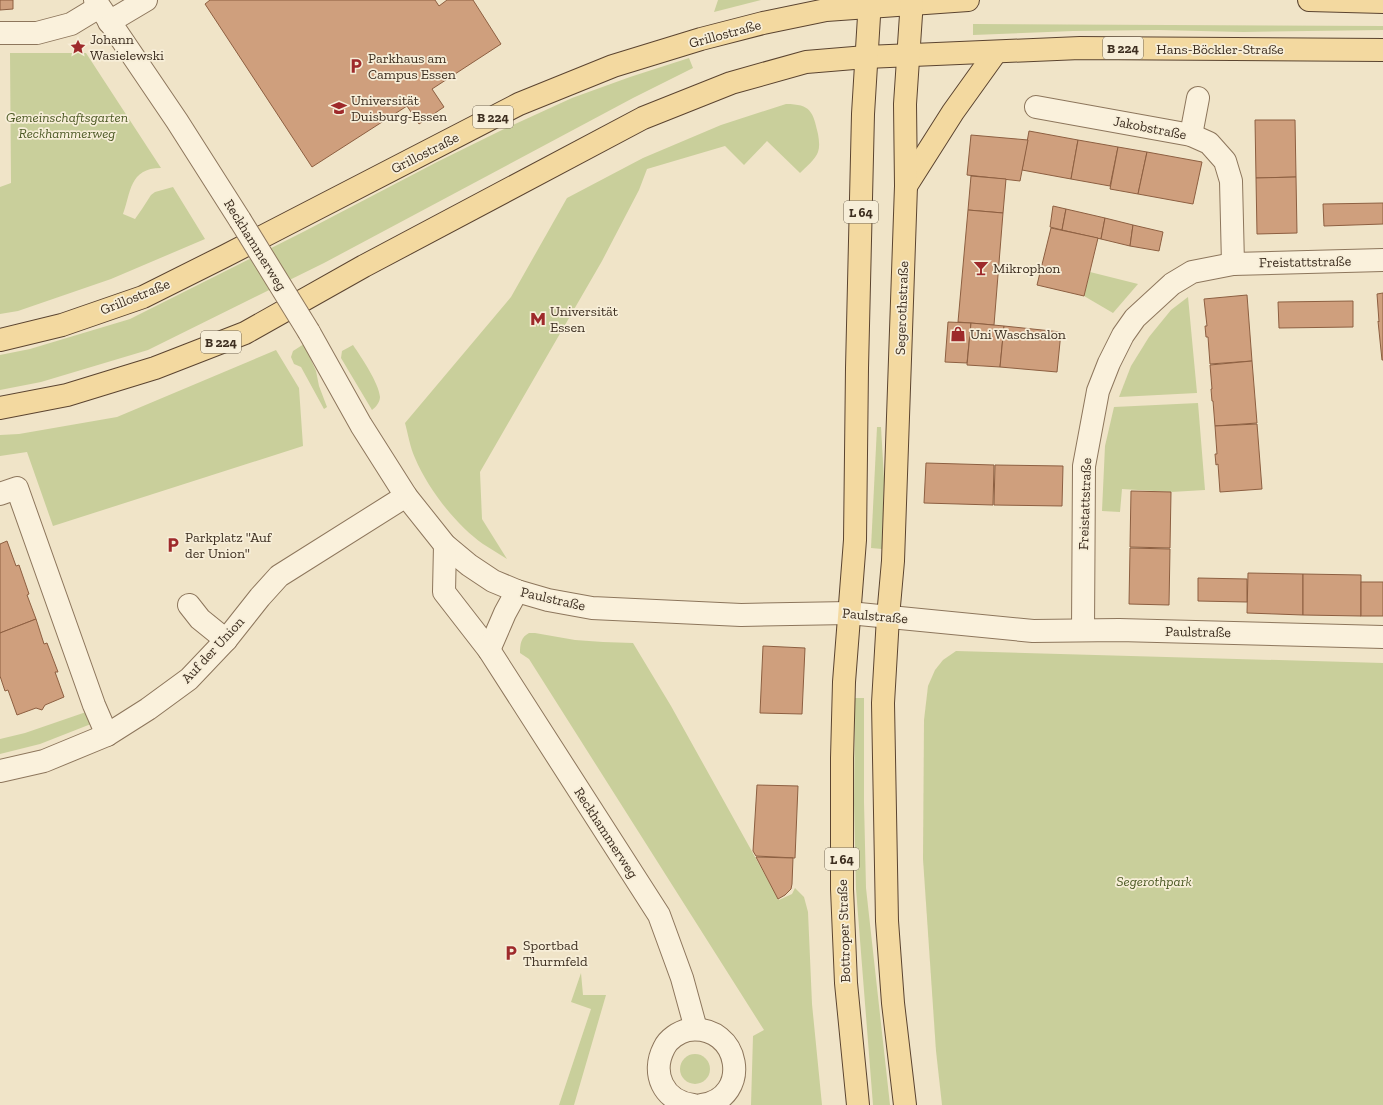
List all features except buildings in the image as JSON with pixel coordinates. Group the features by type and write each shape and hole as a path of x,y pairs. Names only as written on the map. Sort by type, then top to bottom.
{"main road":[{"name":"B 224","path":"912,2 968,0"},
{"path":"1309,0 1383,2"},
{"name":"Grillostraße","path":"0,340 62,325 143,297 519,104 613,66 702,38 763,23 826,10 870,3 912,2"},
{"name":"Segerothstraße","path":"888,616 893,554 906,186 905,104 912,2"},
{"name":"L 64","path":"849,613 856,540 857,368 863,114 870,3"},
{"name":"Hans-Böckler-Straße","path":"866,57 1080,48 1383,50"},
{"path":"906,186 953,112 996,52"},
{"name":"B 224","path":"0,408 66,395 155,368 245,333 364,266 643,118 731,83 806,62 866,57"},
{"name":"Bottroper Straße","path":"849,613 844,689 842,758 842,889 846,983 858,1105"},
{"path":"888,616 883,703 887,921 893,1004 905,1105"}],"street":[{"path":"0,33 37,33 71,24 101,9 146,0"},
{"name":"Reckhammerweg","path":"101,9 178,121 309,332 361,425 406,496"},
{"path":"1191,135 1198,98"},
{"name":"Jakobstraße","path":"1036,107 1191,135 1208,144 1224,160 1230,181 1233,264"},
{"name":"Freistattstraße","path":"1083,630 1084,466 1098,391 1123,335 1135,318 1148,304 1172,284 1192,272 1233,264 1383,260"},
{"path":"0,494 17,488 94,705 107,735"},
{"name":"Paulstraße","path":"406,496 445,545 469,565 493,581 517,591 548,600 592,608 740,615 849,613 1033,630 1383,637"},
{"name":"Auf der Union","path":"0,772 44,761 107,735 148,709 189,679 226,640 260,596 279,576 406,496"},
{"name":"Reckhammerweg","path":"445,545 444,592 489,650 659,915 682,978 696,1029"},
{"path":"489,650 505,613 517,591"},
{"path":"189,605 200,619 226,640"},
{"path":"693,1105 686,1104 675,1099 666,1091 660,1080 658,1068 660,1056 665,1045 684,1031 696,1029 709,1031 720,1037 728,1046 733,1057 735,1069 732,1081 732,1098 718,1099 702,1105"}],"green space":[{"path":"718,0 761,0 714,12"},
{"path":"973,24 1383,26 1383,30 1243,32 1158,30 1073,31 973,35"},
{"name":"Gemeinschaftsgarten Reckhammerweg","path":"10,53 86,53 161,168 143,172 137,177 130,190 123,214 135,219 151,195 155,192 173,187 205,239 111,279 18,311 0,314 0,187 11,183"},
{"path":"689,58 693,68 633,98 324,263 148,350 41,382 0,390 0,355 30,349 130,319 504,129 572,98"},
{"path":"786,104 801,106 810,111 818,134 819,145 817,155 813,161 800,173 767,141 744,165 725,146 647,169 639,190 602,261 480,472 482,519 507,559 483,544 453,517 427,482 413,454 405,423 511,297 567,198 643,158 721,125"},
{"path":"1090,272 1138,284 1113,313 1084,296"},
{"path":"1188,297 1197,393 1119,397 1131,366 1149,337 1171,310"},
{"path":"304,344 316,371 319,386 327,407 324,409 301,367 294,364 291,357 293,351"},
{"path":"353,345 369,370 379,391 379,401 372,410 341,358 342,351"},
{"path":"276,350 299,388 303,446 53,526 27,452 0,456 0,435 19,434 117,417"},
{"path":"1198,403 1205,490 1171,492 1122,489 1120,512 1102,511 1105,446 1114,407"},
{"path":"877,427 881,427 884,479 882,549 871,548"},
{"path":"529,633 575,640 633,643 671,706 779,900 792,894 795,888 804,897 808,912 812,1004 822,1105 751,1105 753,1036 764,1030 529,659 520,653 522,641"},
{"name":"Segerothpark","path":"956,651 1383,663 1383,1105 942,1105 936,1051 923,859 924,720 928,686 935,670 943,660"},
{"path":"855,698 864,698 866,888 890,1105 873,1105 856,889 854,804"},
{"path":"89,711 91,724 40,744 0,754 0,739 25,733"},
{"path":"581,973 583,995 606,995 574,1105 559,1105 591,1009 571,1002"},
{"path":"695,1054 701,1055 709,1063 709,1075 701,1083 695,1084 689,1083 681,1075 680,1069 681,1063 689,1055"}],"place":[{"name":"Johann Wasielewski","path":"78,47"},
{"name":"Parkhaus am Campus Essen","path":"356,66"},
{"name":"Universität Duisburg-Essen","path":"339,108"},
{"name":"Mikrophon","path":"981,268"},
{"name":"Universität Essen","path":"538,319"},
{"name":"Uni Waschsalon","path":"958,334"},
{"name":"Parkplatz \"Auf der Union\"","path":"173,545"},
{"name":"Sportbad Thurmfeld","path":"511,953"}]}
